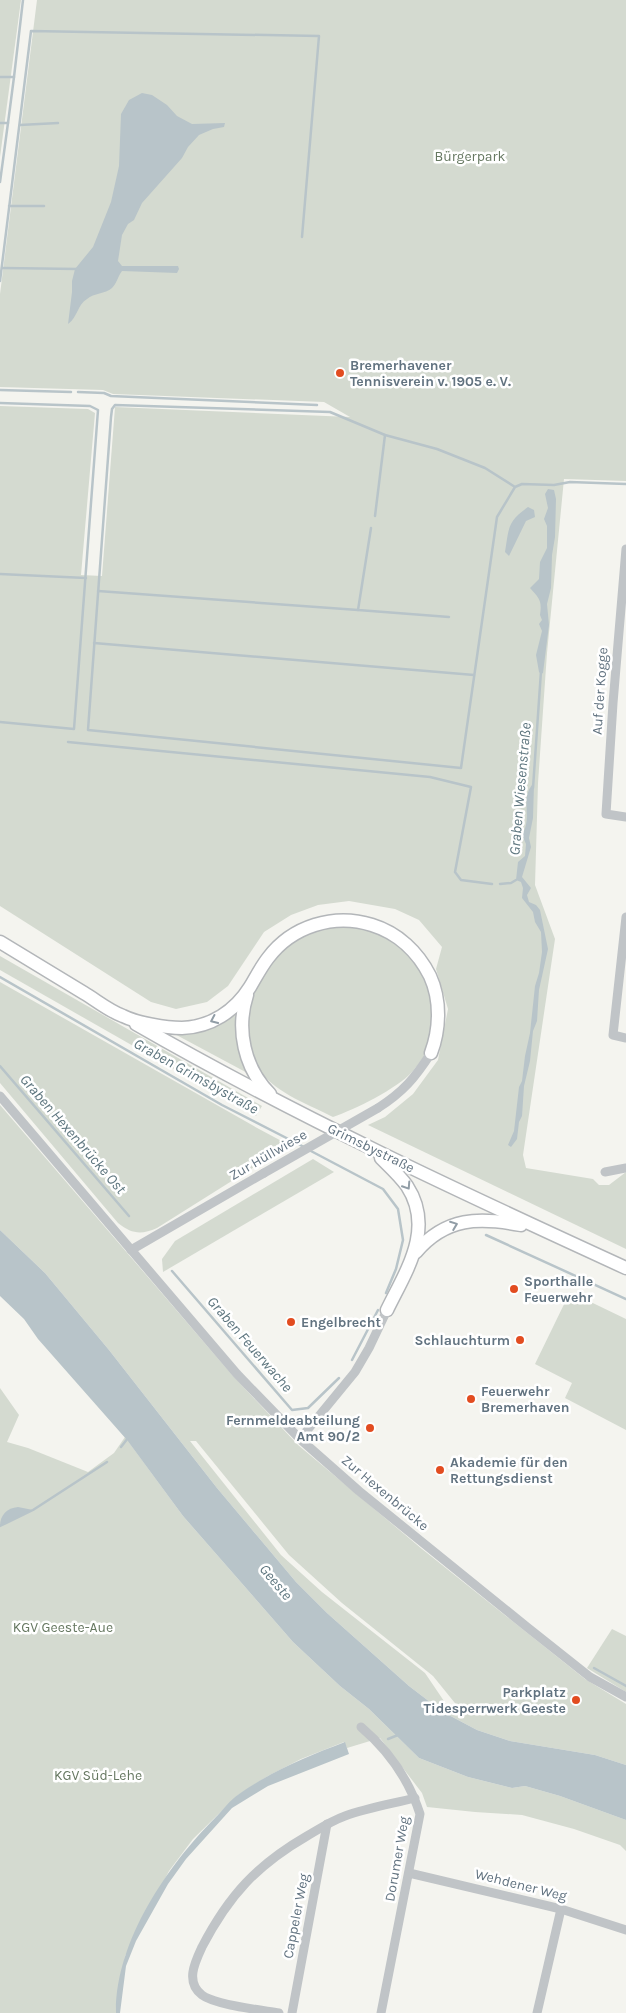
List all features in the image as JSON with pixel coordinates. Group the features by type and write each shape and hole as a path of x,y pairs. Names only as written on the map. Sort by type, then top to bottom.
{"highway":[{"path":"123,1016 169,1027 196,1026 221,1016 237,1004 250,988 273,951 300,931 321,923 343,920 377,926 397,937 414,952 432,980 436,996 438,1013 434,1045 431,1053"},
{"name":"Grimsbystraße","path":"0,942 221,1073 374,1150 626,1268"},
{"path":"250,988 242,1015 243,1042 249,1063 259,1081 278,1102"},
{"path":"374,1150 402,1179 414,1198 419,1220 415,1254"},
{"path":"387,1310 415,1254 431,1237 441,1231 462,1222 485,1220 542,1229"}],"street":[{"name":"Auf der Kogge","path":"626,549 606,814 626,817"},
{"path":"626,917 613,1035 626,1038"},
{"name":"Zur Hüllwiese","path":"131,1250 378,1108 401,1092 411,1082 431,1053"},
{"name":"Zur Hexenbrücke","path":"0,1096 237,1374 300,1439 359,1492 527,1627 590,1676 626,1697"},
{"path":"605,1172 626,1168"},
{"path":"300,1439 355,1372 370,1348 387,1310"},
{"name":"Dorumer Weg","path":"361,1727 378,1742 407,1783 420,1814 381,2013"},
{"path":"279,2013 211,2000 200,1995 193,1984 192,1970 194,1962 216,1920 249,1878 282,1851 327,1824 345,1816 414,1798"},
{"name":"Cappeler Weg","path":"292,2013 327,1824"},
{"name":"Wehdener Weg","path":"409,1873 561,1908 626,1930"},
{"path":"537,2013 561,1908"}],"green space":[{"path":"0,0 21,0 0,157"},
{"name":"Bürgerpark","path":"37,0 626,0 626,481 564,479 547,653 538,783 535,885 555,939 523,1155 526,1168 593,1179 599,1185 609,1185 626,1172 626,1249 368,1125 385,1117 413,1094 438,1060 448,1009 436,969 442,947 419,920 395,909 349,901 318,905 291,915 264,932 228,986 207,1002 176,1009 151,1002 0,906 0,406 88,409 95,413 81,575 102,576 115,407 350,417 324,402 113,394 103,390 0,387 0,294"},
{"path":"356,925 389,937 412,956 428,983 435,1013 434,1028 427,1051 412,1072 397,1085 375,1098 333,1117 285,1093 268,1080 259,1068 249,1048 246,1019 263,975 293,939 317,929"},
{"path":"0,956 262,1106 256,1116 0,970"},
{"path":"0,982 289,1145 157,1228 146,1232 128,1229 118,1223 0,1083"},
{"path":"240,1007 253,1076 169,1031 199,1029 216,1025 232,1015"},
{"path":"0,1105 233,1376 298,1445 422,1549 585,1679 626,1704 626,1765 595,1755 510,1741 477,1730 443,1712 409,1686 327,1613 296,1582 217,1488 109,1350 45,1273 0,1230","holes":["190,1441 196,1441 289,1555 342,1603 433,1676 463,1713 446,1704 425,1673 322,1592 281,1555"]},
{"path":"313,1159 334,1172 163,1272 162,1259 175,1241"},
{"path":"570,1292 626,1319 626,1430 565,1398 572,1383 535,1364"},
{"path":"0,1388 19,1415 7,1442 28,1448 88,1472 114,1453 125,1437 183,1516 293,1642 340,1686 369,1709 419,1758 468,1777 512,1788 525,1786 560,1796 626,1820 626,1851 620,1845 574,1829 522,1815 427,1807 422,1793 380,1738 347,1748 344,1742 301,1759 268,1776 238,1795 193,1839 169,1871 125,1956 116,2013 0,2013"},
{"path":"612,1629 626,1636 626,1692 587,1668"}],"water":[{"path":"142,93 152,95 167,105 177,116 192,124 225,123 224,127 199,135 188,147 182,158 142,203 134,220 128,224 122,235 118,261 122,266 178,266 179,269 177,273 122,271 112,288 90,297 79,308 74,318 68,324 75,269 93,247 111,202 119,166 121,114 129,100"},
{"path":"548,489 554,490 556,499 555,537 552,555 551,588 547,604 549,625 543,673 541,674 536,655 542,631 539,624 542,620 540,615 541,606 538,598 530,588 539,579 540,562 547,548 547,526 544,519 548,508 545,494"},
{"path":"528,507 534,510 535,517 526,521 509,556 505,552 510,526 516,517"},
{"path":"532,785 534,785 533,818 529,838 531,847 522,877 531,888 527,895 529,902 536,905 540,910 548,949 539,990 537,1021 533,1031 530,1061 524,1086 522,1116 519,1122 517,1139 511,1147 508,1145 514,1131 519,1087 522,1081 535,986 542,952 541,932 535,922 533,912 522,898 523,888 521,882 516,880 518,862 525,856 526,844 522,835 527,821 527,797"},
{"name":"Geeste","path":"0,1230 45,1273 109,1350 217,1488 296,1582 327,1613 409,1686 443,1712 477,1730 510,1741 595,1755 626,1765 626,1820 560,1796 525,1786 512,1788 468,1777 419,1758 369,1709 340,1686 293,1642 183,1516 127,1440 38,1339 24,1319 0,1296"},
{"path":"18,1507 33,1510 0,1526 1,1519 5,1513"},
{"path":"345,1742 349,1754 268,1786 232,1808 186,1859 168,1884 136,1941 126,1966 120,2013 116,2013 118,1986 124,1959 134,1933 162,1882 197,1837 239,1794 264,1778 290,1765"}],"waterway":[{"path":"14,77 23,0"},
{"path":"0,281 31,31 319,36 302,237"},
{"path":"0,77 14,77 8,123"},
{"path":"0,123 8,123 0,182"},
{"path":"20,125 58,123"},
{"path":"9,206 44,206"},
{"path":"2,268 78,269"},
{"path":"0,390 71,392"},
{"path":"78,392 104,393 111,396 317,405"},
{"path":"0,403 90,406 98,410 74,729 0,722"},
{"path":"515,487 485,468 437,449 385,435 330,412 115,405 112,409 111,417 88,730 461,768 497,517 515,487 522,484 554,485 570,482 626,484"},
{"path":"375,516 385,435"},
{"path":"371,528 358,610 449,617"},
{"path":"0,574 86,578"},
{"path":"98,591 358,610"},
{"path":"94,643 474,675"},
{"name":"Graben Wiesenstraße","path":"533,788 541,671"},
{"path":"68,742 430,777 471,787 455,872 461,880 492,884"},
{"path":"500,884 511,883 516,880"},
{"name":"Graben Grimsbystraße","path":"0,977 222,1105 304,1147"},
{"name":"Graben Hexenbrücke Ost","path":"0,1066 129,1216"},
{"name":"Graben Feuerwache","path":"309,1150 383,1189 398,1209 403,1240 396,1269 386,1293"},
{"name":"Graben Grimsbystraße","path":"486,1235 626,1299"},
{"name":"Graben Feuerwache","path":"172,1271 292,1410 308,1408 339,1378"},
{"name":"Graben Feuerwache","path":"352,1360 378,1310"},
{"path":"121,1447 128,1438"},
{"path":"0,1526 33,1510 107,1462"},
{"name":"Graben Feuerwache","path":"594,1668 626,1686"},
{"path":"388,1739 398,1735"}],"place":[{"name":"Bremerhavener Tennisverein v. 1905 e. V.","path":"340,373"},
{"name":"Sporthalle Feuerwehr","path":"514,1289"},
{"name":"Engelbrecht","path":"291,1322"},
{"name":"Schlauchturm","path":"520,1340"},
{"name":"Feuerwehr Bremerhaven","path":"471,1399"},
{"name":"Fernmeldeabteilung Amt 90/2","path":"370,1428"},
{"name":"Akademie für den Rettungsdienst","path":"440,1470"},
{"name":"Parkplatz Tidesperrwerk Geeste","path":"576,1700"}],"park label":[{"name":"KGV Geeste-Aue","path":"63,1627"},
{"name":"KGV Süd-Lehe","path":"98,1775"}]}
